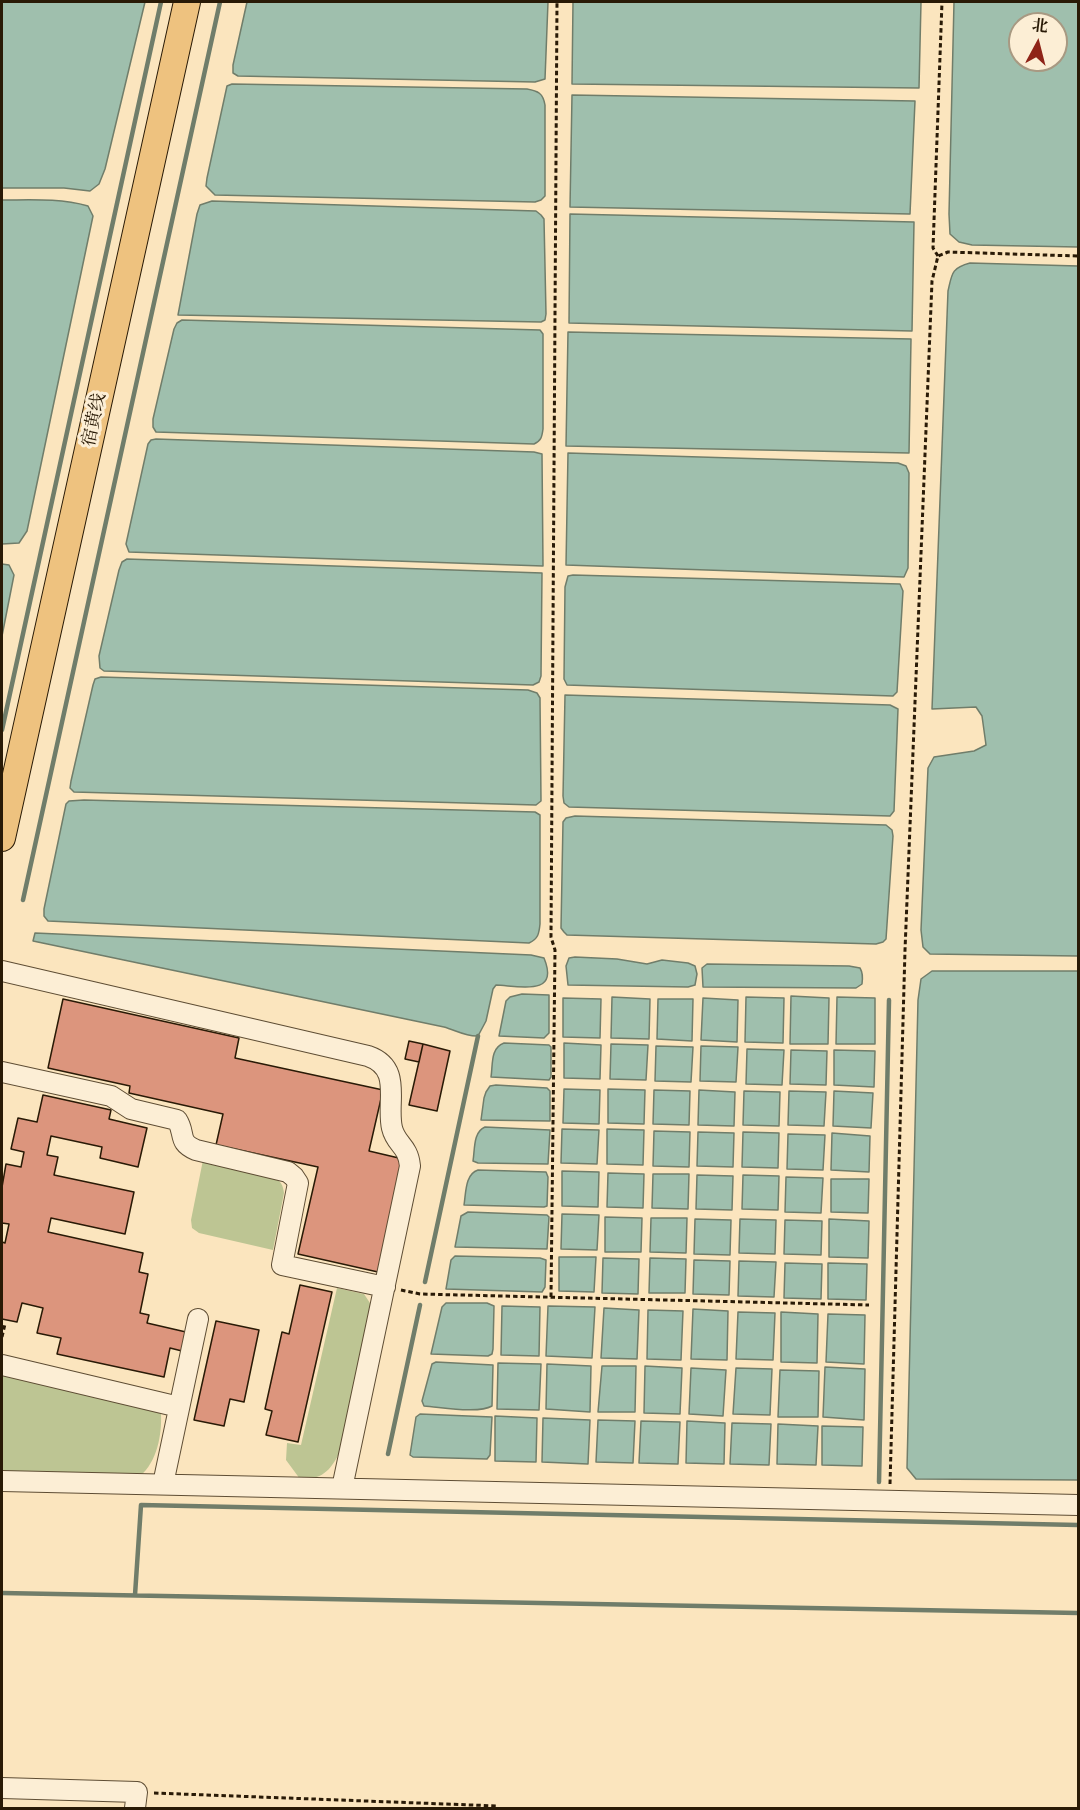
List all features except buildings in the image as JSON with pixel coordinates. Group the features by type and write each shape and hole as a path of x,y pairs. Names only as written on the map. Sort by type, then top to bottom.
{"main road":[{"name":"宿黄线","path":"2,838 187,2"}],"street":[{"path":"2,971 368,1056 383,1063 392,1093 392,1128 395,1136 409,1154 410,1166 342,1488"},
{"path":"2,1073 111,1096 130,1109 177,1120 182,1127 184,1142 188,1147 288,1172 298,1183 282,1265 385,1287"},
{"path":"163,1484 198,1319"},
{"path":"2,1365 179,1407"},
{"path":"2,1480 1078,1505"},
{"path":"2,1788 136,1800"}],"path":[{"path":"551,1297 555,950 551,937 551,925 557,2"},
{"path":"890,1500 905,950 932,281 938,256 933,248 942,2"},
{"path":"938,256 948,252 1078,256"},
{"path":"385,1287 420,1294 869,1305"},
{"path":"2,1337 5,1324"},
{"path":"136,1800 498,1806"}],"green space":[{"path":"203,1160 273,1177 281,1183 284,1193 273,1250 199,1233 192,1228 191,1220"},
{"path":"337,1288 364,1294 372,1306 341,1450 326,1472 315,1478 300,1479 286,1460 287,1443 301,1445"},
{"path":"2,1375 152,1408 161,1414 161,1422 157,1448 151,1463 140,1476 2,1472"}],"shaded area":[{"path":"2,2 145,2 105,169 99,184 90,191 64,188 2,188"},
{"path":"247,2 548,2 545,79 535,82 238,76 233,73 233,65"},
{"path":"573,2 921,2 919,88 572,84"},
{"path":"954,2 1078,2 1078,247 972,245 959,242 950,234"},
{"path":"232,84 527,89 534,91 541,95 545,105 545,196 535,202 215,195 206,186 207,178 227,86"},
{"path":"572,95 915,101 910,214 570,207"},
{"path":"2,200 77,203 88,206 93,216 27,531 19,543 2,544"},
{"path":"212,201 536,211 544,219 545,320 541,322 178,315 197,214 200,205"},
{"path":"570,214 914,222 912,331 569,323"},
{"path":"970,263 1078,266 1078,956 930,954 923,947 921,930 928,768 934,757 974,751 986,745 982,716 976,707 932,709 948,291 953,272"},
{"path":"182,320 540,330 543,334 542,436 534,444 156,432 153,419 174,329"},
{"path":"568,332 911,339 909,453 566,446"},
{"path":"151,440 542,454 543,566 129,552 126,544 148,444"},
{"path":"568,453 898,463 906,466 909,473 908,568 904,577 566,565"},
{"path":"127,559 542,573 541,676 539,682 533,685 104,671 100,668 99,656 119,570 122,562"},
{"path":"2,564 9,565 14,575 2,636"},
{"path":"568,576 900,584 903,591 897,692 893,696 567,685 564,679 565,587"},
{"path":"101,677 528,690 537,693 540,698 541,801 536,805 74,792 70,788 71,781 93,685 95,679"},
{"path":"565,695 890,705 898,709 894,811 890,816 569,807 564,803 563,796"},
{"path":"69,801 535,812 540,815 540,924 538,933 536,938 529,943 48,921 44,916 44,909 66,804"},
{"path":"575,816 886,825 892,830 893,836 886,939 876,944 567,935 561,928 563,822 566,818"},
{"path":"35,933 531,955 544,958 547,970 546,979 542,984 526,987 496,985 493,989 486,1021 478,1036 474,1036 444,1027 33,941"},
{"path":"569,958 617,959 647,964 662,960 688,963 695,966 697,974 695,985 688,987 568,985 566,966"},
{"path":"707,964 849,966 860,968 862,984 856,988 703,987 702,968"},
{"path":"932,971 1078,971 1078,1480 916,1479 907,1468 918,1000 921,979"},
{"path":"522,994 549,995 549,1033 544,1038 499,1036 506,1001 510,997"},
{"path":"791,996 829,998 828,1044 790,1044"},
{"path":"612,997 650,999 649,1039 611,1038"},
{"path":"746,997 784,998 783,1043 745,1042"},
{"path":"837,997 875,998 875,1044 836,1044"},
{"path":"563,998 601,999 600,1038 563,1037"},
{"path":"703,998 738,1000 737,1042 701,1040"},
{"path":"658,999 693,999 692,1041 657,1039"},
{"path":"504,1043 549,1045 551,1047 551,1077 549,1080 491,1077 494,1053"},
{"path":"564,1043 601,1045 600,1079 564,1078"},
{"path":"611,1044 648,1045 646,1080 610,1079"},
{"path":"656,1046 693,1047 691,1082 655,1081"},
{"path":"701,1046 738,1047 736,1082 700,1081"},
{"path":"747,1049 784,1050 782,1085 746,1084"},
{"path":"791,1050 827,1051 826,1085 790,1084"},
{"path":"834,1050 875,1051 874,1087 834,1085"},
{"path":"490,1086 547,1088 550,1091 550,1121 481,1120 486,1092"},
{"path":"564,1089 600,1090 599,1124 563,1123"},
{"path":"608,1089 645,1090 644,1124 608,1123"},
{"path":"654,1090 690,1091 689,1125 653,1124"},
{"path":"699,1090 735,1092 734,1126 698,1125"},
{"path":"744,1091 780,1092 779,1126 743,1125"},
{"path":"789,1091 826,1092 824,1126 788,1125"},
{"path":"834,1091 873,1093 871,1128 833,1126"},
{"path":"485,1127 550,1130 548,1164 473,1161 476,1137"},
{"path":"562,1129 599,1130 597,1164 561,1163"},
{"path":"607,1129 644,1130 643,1165 607,1164"},
{"path":"654,1131 690,1132 689,1167 653,1166"},
{"path":"698,1132 734,1133 733,1167 697,1166"},
{"path":"743,1132 779,1133 778,1168 742,1167"},
{"path":"832,1133 870,1136 869,1172 831,1170"},
{"path":"788,1134 825,1135 823,1170 787,1169"},
{"path":"478,1170 546,1172 548,1177 547,1206 464,1205 468,1180"},
{"path":"562,1171 599,1172 598,1207 562,1206"},
{"path":"608,1173 644,1174 643,1208 607,1207"},
{"path":"653,1174 689,1174 688,1209 652,1208"},
{"path":"697,1175 733,1176 732,1210 696,1209"},
{"path":"743,1175 779,1176 778,1210 742,1209"},
{"path":"786,1177 823,1178 821,1213 785,1212"},
{"path":"831,1179 869,1179 868,1213 831,1212"},
{"path":"468,1212 547,1215 549,1217 547,1249 455,1247 461,1216"},
{"path":"562,1214 599,1215 597,1250 561,1249"},
{"path":"605,1217 642,1218 641,1252 605,1252"},
{"path":"651,1218 687,1218 686,1253 650,1252"},
{"path":"695,1219 731,1220 730,1255 694,1254"},
{"path":"740,1219 776,1220 775,1254 739,1253"},
{"path":"829,1219 869,1221 868,1258 829,1257"},
{"path":"785,1220 822,1221 821,1255 784,1254"},
{"path":"455,1256 546,1260 545,1287 542,1292 446,1289 451,1260"},
{"path":"559,1257 596,1257 594,1292 559,1291"},
{"path":"603,1258 639,1259 638,1294 602,1293"},
{"path":"650,1258 686,1259 685,1293 649,1293"},
{"path":"694,1260 730,1261 729,1295 693,1294"},
{"path":"739,1261 776,1262 774,1297 738,1296"},
{"path":"785,1263 822,1264 821,1299 784,1298"},
{"path":"828,1263 867,1264 866,1300 828,1299"},
{"path":"446,1303 487,1303 494,1306 492,1354 488,1356 431,1354 442,1307"},
{"path":"502,1306 540,1307 539,1356 501,1355"},
{"path":"548,1306 595,1307 592,1358 546,1356"},
{"path":"604,1308 639,1310 637,1359 601,1358"},
{"path":"693,1309 728,1311 727,1360 691,1359"},
{"path":"648,1310 683,1311 681,1360 647,1359"},
{"path":"738,1312 775,1313 773,1360 736,1359"},
{"path":"781,1312 818,1314 817,1363 781,1362"},
{"path":"828,1314 865,1315 864,1364 826,1362"},
{"path":"436,1362 493,1365 492,1406 469,1410 424,1406 422,1401 432,1364"},
{"path":"498,1363 541,1364 539,1410 497,1409"},
{"path":"547,1364 591,1366 590,1412 546,1409"},
{"path":"602,1366 636,1366 635,1412 598,1412"},
{"path":"645,1366 682,1368 680,1414 644,1413"},
{"path":"825,1367 865,1369 864,1420 823,1417"},
{"path":"691,1368 726,1370 723,1416 689,1414"},
{"path":"736,1368 772,1369 770,1415 733,1414"},
{"path":"780,1370 819,1371 818,1417 778,1417"},
{"path":"420,1414 492,1417 490,1455 487,1459 413,1457 410,1455 416,1417"},
{"path":"495,1416 537,1418 536,1462 495,1461"},
{"path":"543,1418 590,1420 588,1464 542,1462"},
{"path":"598,1420 635,1421 633,1463 596,1462"},
{"path":"641,1421 680,1422 678,1464 639,1463"},
{"path":"687,1421 725,1423 724,1464 686,1463"},
{"path":"732,1423 771,1424 769,1465 730,1464"},
{"path":"778,1424 818,1426 816,1465 777,1464"},
{"path":"822,1426 863,1427 862,1466 822,1465"}],"waterway":[{"path":"2,730 161,2"},
{"path":"23,900 220,2"},
{"path":"879,1482 889,1000"},
{"path":"425,1282 478,1036"},
{"path":"388,1454 420,1305"},
{"path":"135,1595 141,1505 1078,1525"},
{"path":"2,1593 1078,1613"}]}
